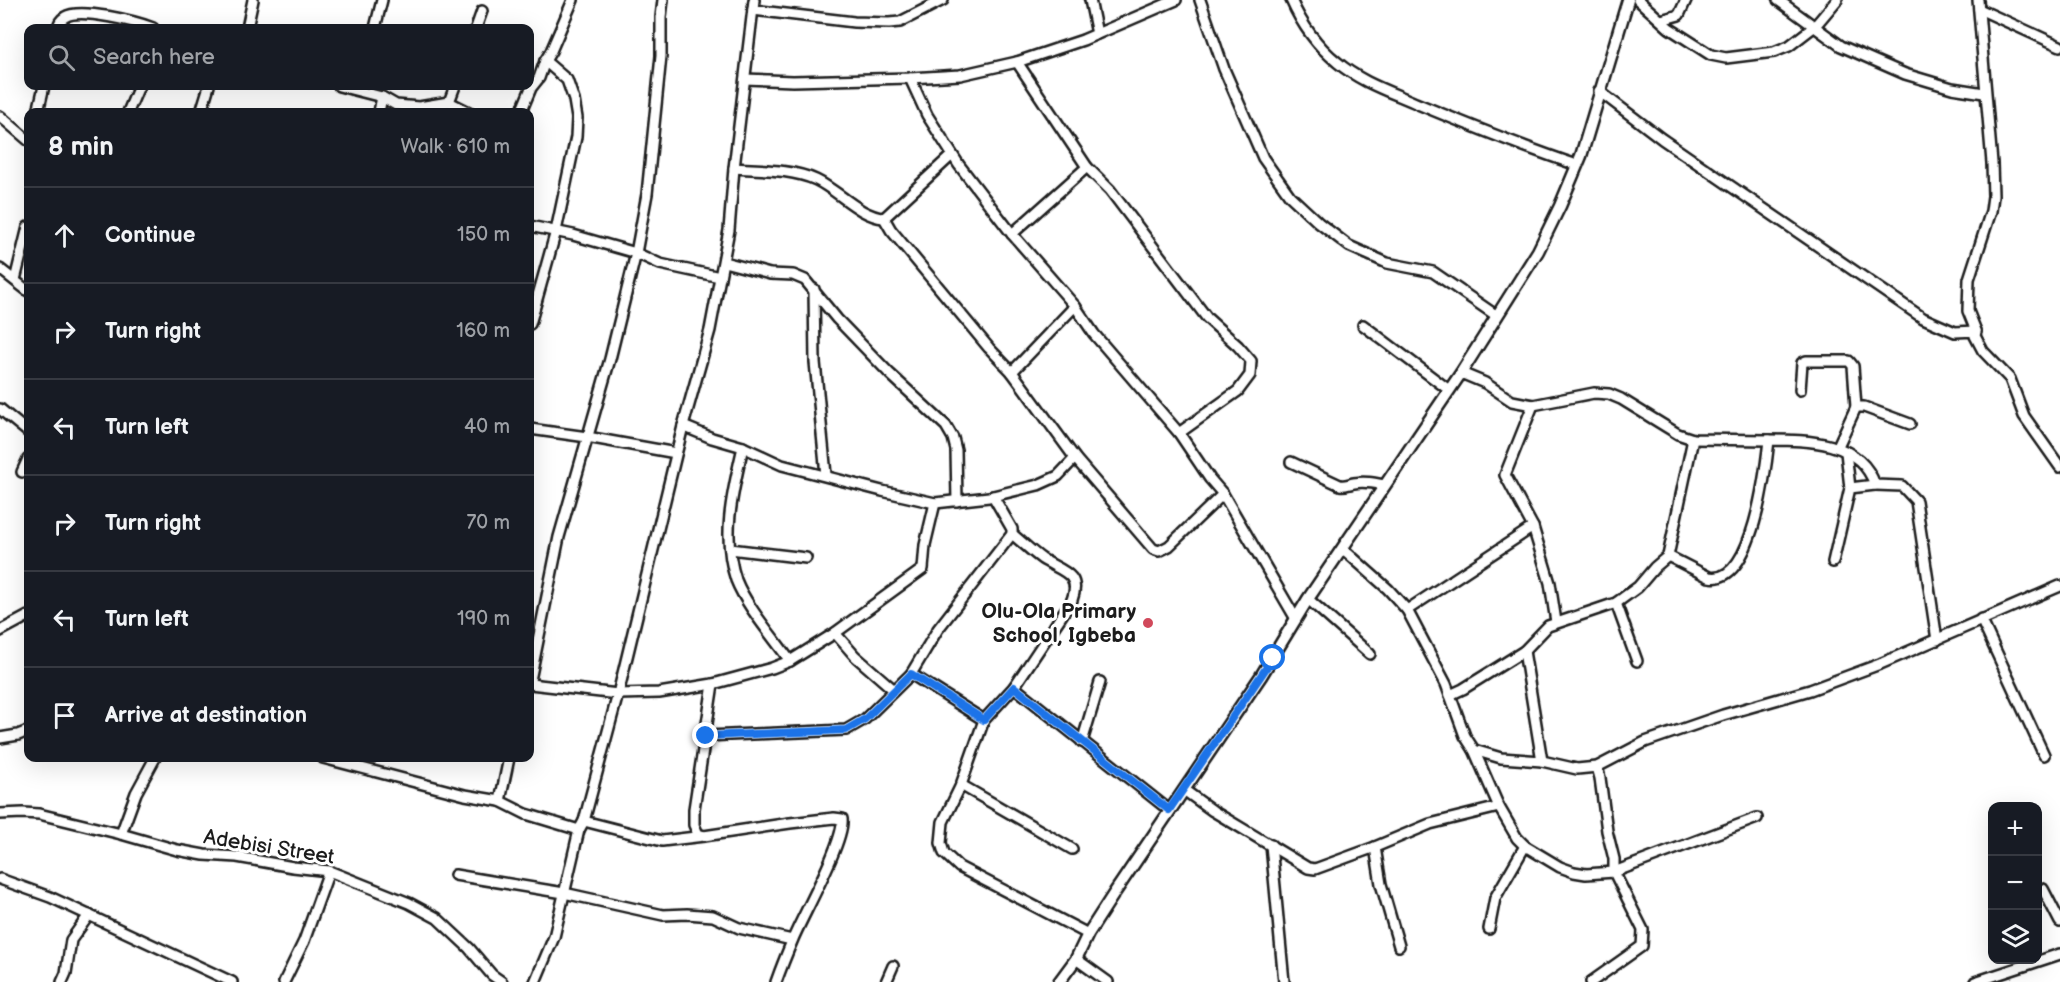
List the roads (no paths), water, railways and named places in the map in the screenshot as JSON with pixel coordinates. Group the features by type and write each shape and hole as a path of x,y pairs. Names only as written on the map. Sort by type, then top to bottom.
{"street":[{"path":"248,24 253,0"},
{"path":"376,24 382,0"},
{"path":"534,84 539,78 573,0"},
{"path":"534,663 560,537 610,359 636,253 646,194 661,56 663,0"},
{"path":"535,982 554,937 581,825 618,694 676,453 710,330 729,230 754,0"},
{"path":"753,10 889,24 900,22 943,0"},
{"path":"1090,0 1097,34"},
{"path":"745,79 793,81 960,75 1017,62 1097,34 1176,0"},
{"path":"1200,0 1227,77 1263,158 1290,196 1319,223 1349,246 1387,263 1434,272 1497,316"},
{"path":"1291,0 1308,33 1321,48 1348,71 1372,84 1476,128 1577,165"},
{"path":"1059,982 1169,810 1267,667 1308,599 1461,373 1538,251 1577,165 1628,0"},
{"path":"1638,0 1669,28 1711,55 1726,58 1752,56 1782,49 1800,39 1815,26 1836,0"},
{"path":"1661,20 1679,15 1686,0"},
{"path":"1778,0 1841,46 1905,74 1952,88 1984,93"},
{"path":"1979,5 2060,46"},
{"path":"1979,5 1993,196 1991,211 1969,279 1968,311 1976,331 1975,336 1983,351 2010,379 2024,416 2057,454 2060,467"},
{"path":"477,24 482,11"},
{"path":"59,24 66,15 79,13 124,19 140,24"},
{"path":"534,306 556,231 576,137 577,118 567,80 545,61"},
{"path":"1017,62 1087,167 1110,190 1207,318 1251,361 1250,375 1238,391 1179,433"},
{"path":"910,78 927,114 952,155 1012,234 1075,306 1094,334 1179,433 1223,494 1296,619"},
{"path":"39,108 43,90"},
{"path":"130,108 137,90"},
{"path":"202,108 208,90"},
{"path":"365,90 396,105 418,107 449,102 461,108"},
{"path":"449,102 454,90"},
{"path":"523,108 530,90"},
{"path":"1599,91 1662,139 1923,318 1955,332 1976,331"},
{"path":"380,108 382,97"},
{"path":"0,116 24,137"},
{"path":"734,168 804,176 830,188 874,217 884,218 952,155"},
{"path":"1012,234 1087,167"},
{"path":"884,218 891,230 982,340 1012,372 1075,458 1149,545 1159,551 1169,546 1223,494"},
{"path":"534,227 636,253 660,264 720,277"},
{"path":"15,280 24,243"},
{"path":"724,262 770,274 792,275 805,280 814,289 837,320 946,426 953,438 956,450 957,501"},
{"path":"0,269 24,288"},
{"path":"814,289 815,362 826,476"},
{"path":"1012,372 1075,306"},
{"path":"1363,325 1449,390"},
{"path":"1800,390 1802,363 1806,361 1849,361 1853,366 1856,407 1842,449 1850,488 1833,562"},
{"path":"1461,373 1485,383 1512,401 1533,405 1594,393 1609,394 1678,434 1693,439 1810,441 1842,449 1859,460 1875,484"},
{"path":"1533,405 1505,475 1533,527 1550,582 1556,622"},
{"path":"1856,407 1864,407 1911,424"},
{"path":"0,409 24,429"},
{"path":"683,426 712,438 744,447 782,465 935,503 993,496 1038,485 1058,476 1075,458"},
{"path":"534,430 676,453"},
{"path":"1450,695 1524,651 1548,626 1616,603 1638,586 1668,556 1693,439"},
{"path":"1668,556 1699,573 1714,578 1722,575 1741,557 1754,530 1769,440"},
{"path":"744,447 729,513 730,549 736,579 743,594 790,662"},
{"path":"1291,462 1340,485 1371,482 1384,485"},
{"path":"22,472 24,468"},
{"path":"1850,488 1875,484 1902,486 1916,501 1937,640"},
{"path":"706,736 846,730 865,719 911,674 938,629 1012,534 1012,529 993,496"},
{"path":"534,683 618,694 659,693 713,684 790,662 835,633 923,569 935,503"},
{"path":"1407,610 1533,527"},
{"path":"1012,534 1041,558 1068,573 1075,583 1076,590 1072,600 1014,687 984,720 961,785 943,822 941,843 949,860 978,878 1088,934"},
{"path":"730,549 806,558"},
{"path":"1343,549 1388,589 1407,610 1450,695 1465,736 1474,750 1498,807 1516,838 1525,846 1560,867 1574,872 1586,874 1614,872 1757,819"},
{"path":"1474,750 1501,759 1542,760 1577,769 1597,767 1645,742 1723,715 1810,690 1880,664 2060,586"},
{"path":"1308,599 1370,654"},
{"path":"1616,603 1637,661"},
{"path":"0,631 24,618"},
{"path":"1981,619 2044,755"},
{"path":"835,633 855,656 894,690"},
{"path":"1524,651 1542,760"},
{"path":"911,674 984,720"},
{"path":"1082,742 1100,682"},
{"path":"704,836 698,834 694,825 694,809 713,684"},
{"path":"1014,687 1169,810"},
{"path":"0,738 24,733"},
{"path":"121,834 136,793 153,762"},
{"path":"338,762 465,795 500,801 526,814 662,841 780,824 842,819 843,824 829,861 792,940 776,982"},
{"path":"500,801 508,762"},
{"path":"1591,982 1642,946 1644,938 1643,930 1614,872 1614,859 1597,767"},
{"path":"961,785 1072,849"},
{"path":"1184,790 1213,811 1308,868 1315,869 1375,848 1430,824 1498,807"},
{"name":"Adebisi Street","path":"0,814 39,814 195,854 237,857 329,871 409,903 437,918 469,948 492,975 502,982"},
{"path":"1271,845 1284,982"},
{"path":"1489,929 1495,898 1525,846"},
{"path":"1375,848 1399,946"},
{"path":"284,982 304,941 329,871"},
{"path":"455,875 564,892 663,915 713,916 739,928 792,940"},
{"path":"0,879 50,897 232,982"},
{"path":"2043,889 2060,922"},
{"path":"62,982 66,973 71,940 89,915"},
{"path":"1976,982 2060,954"},
{"path":"1076,958 1108,982"},
{"path":"886,982 894,966"}],"place":[{"name":"Olu-Ola Primary School, Igbeba","path":"1148,623"}]}
